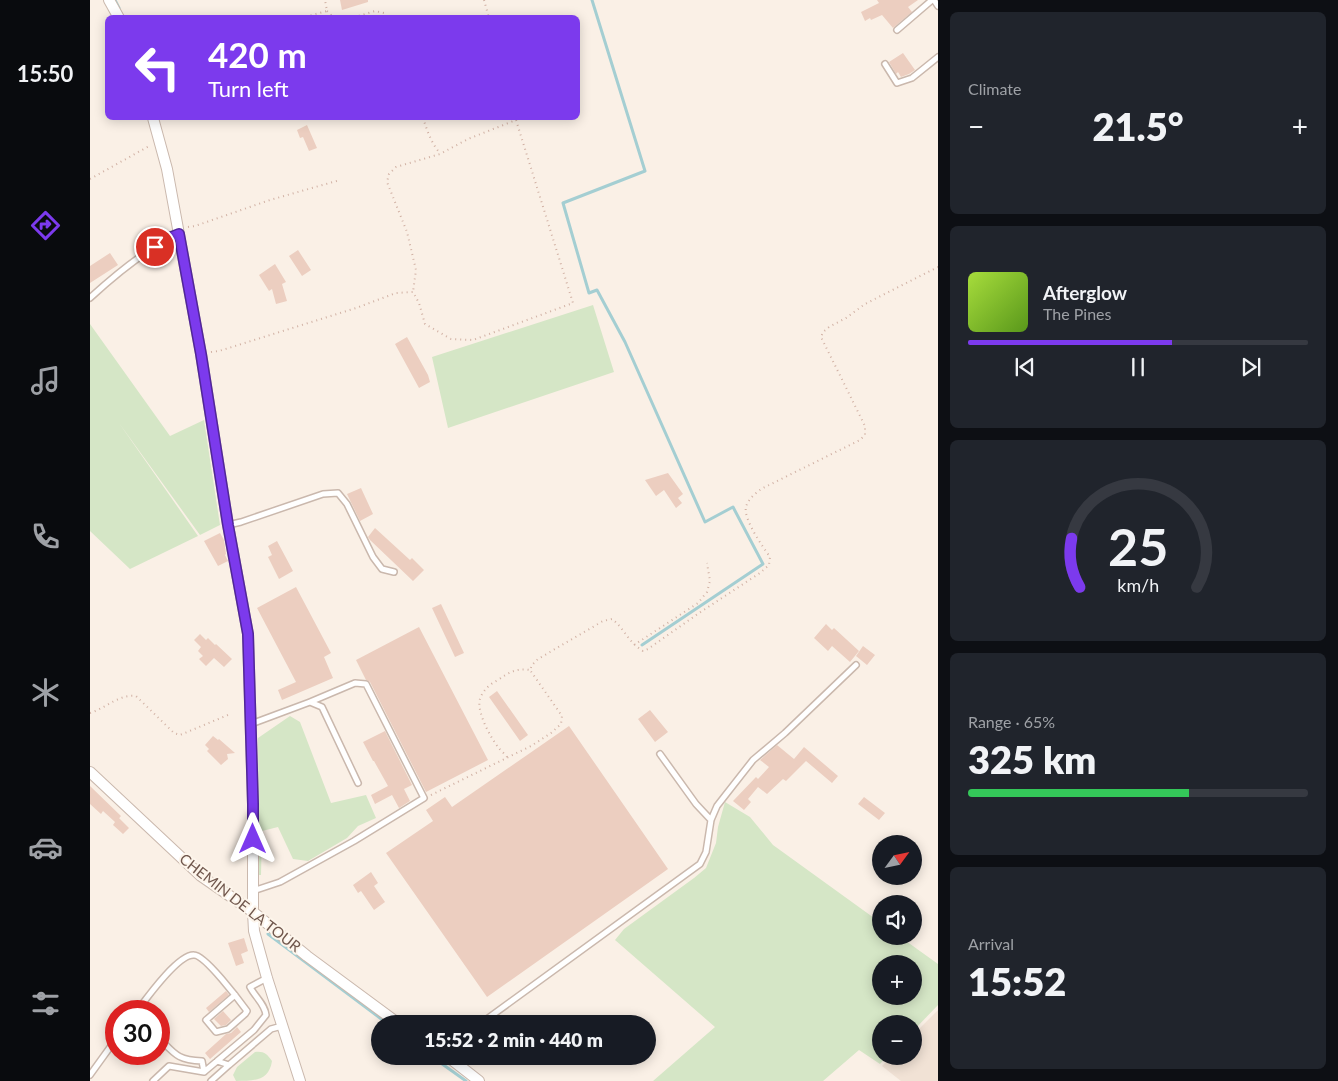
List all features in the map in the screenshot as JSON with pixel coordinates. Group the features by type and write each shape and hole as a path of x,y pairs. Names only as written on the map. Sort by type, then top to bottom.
{"street":[{"path":"109,0 116,15"},
{"path":"155,120 167,169 179,231 248,634 253,804 254,931 300,1081"},
{"name":"CHEMIN DE LA TOUR","path":"90,772 201,876 253,912 307,956 387,1015"},
{"path":"459,1065 479,1081"}],"lane":[{"path":"896,30 933,0 938,6"},
{"path":"885,64 897,83 912,78 938,57"},
{"path":"90,298 127,266 179,231"},
{"path":"228,525 323,494 338,493 348,504 373,557 382,569 394,572"},
{"path":"492,1015 700,864 706,852 711,820 717,806 753,760 785,733 856,665"},
{"path":"251,724 310,702 355,682 366,684 424,798 354,841 280,882 253,891"},
{"path":"310,702 322,707 358,783"},
{"path":"660,754 696,804 711,820"},
{"path":"145,1000 178,962 194,955 201,957 208,964 235,995 248,1011 228,1029 216,1032 206,1020 235,995"},
{"path":"153,1081 169,1066 204,1072 254,1030 266,1015 265,1008 250,987 267,978"},
{"path":"211,1081 271,1030 282,1026"},
{"path":"170,1049 178,1057 190,1061 202,1061 204,1072"},
{"path":"90,1075 105,1054"},
{"path":"218,1061 229,1065"}],"path":[{"path":"325,0 327,11 331,15"},
{"path":"484,0 488,15"},
{"path":"312,15 327,11"},
{"path":"361,15 374,11 385,15"},
{"path":"424,120 434,148 440,154"},
{"path":"515,120 468,139 440,154 396,167 388,174 387,182 407,232 416,270 413,292 420,302 425,324 451,338 473,340 573,303 517,120"},
{"path":"90,179 143,148 160,141"},
{"path":"179,231 270,200 340,180"},
{"path":"530,670 538,659 603,621 612,619 634,645 642,651 648,649 769,565 770,557 746,518 745,508 751,498 761,490 860,440 865,435 864,426 821,337 823,332 865,304 938,267"},
{"path":"201,354 219,351 356,308 396,293 413,292"},
{"path":"634,645 698,602 707,592 710,582 707,563"},
{"path":"424,798 531,746 561,724 562,716 530,670 520,669 509,672 488,686 480,699 480,711 491,735 499,748 508,757"},
{"path":"90,713 100,710 122,697 136,696 174,733 180,735 228,715"}],"shaded area":[{"path":"938,1010 938,1081 901,1081 882,1066 922,1065 922,1026"}],"green space":[{"path":"593,305 614,372 448,428 432,357"},
{"path":"90,324 170,436 204,420 220,525 200,535 119,423 198,536 130,569 90,531"},
{"path":"290,716 300,722 331,803 366,795 376,818 358,826 347,838 308,861 293,859 278,827 262,831 261,875 259,875 258,738"},
{"path":"725,802 750,817 773,845 872,916 872,945 912,945 938,964 938,1005 922,1022 922,1015 872,1015 872,1059 859,1050 823,1081 653,1081 715,1027 615,940 624,929 706,868 716,843"},
{"path":"255,1052 265,1054 272,1061 268,1073 255,1080 236,1081 233,1075 237,1067"}],"building":[{"path":"340,0 368,0 368,2 342,10"},
{"path":"877,0 918,0 908,7 912,12 893,28 882,15 865,21 861,12 879,3"},
{"path":"903,53 915,70 901,77 898,72 896,74 889,62"},
{"path":"307,125 317,148 309,151 303,137 300,138 297,130"},
{"path":"298,250 311,270 302,276 289,256"},
{"path":"110,253 118,265 90,283 90,266"},
{"path":"275,264 286,282 282,284 287,301 276,304 272,289 269,291 259,275"},
{"path":"407,337 430,382 419,388 395,344"},
{"path":"668,473 683,494 678,498 682,503 676,508 664,490 656,496 645,480"},
{"path":"361,488 373,514 360,521 347,494"},
{"path":"375,528 410,560 412,558 424,570 413,581 370,540 368,537"},
{"path":"220,533 224,540 225,555 228,561 218,566 204,541"},
{"path":"277,541 293,571 279,579 268,557 272,555 268,546"},
{"path":"296,587 331,653 324,657 333,678 282,700 278,690 296,682 257,608"},
{"path":"441,604 464,653 455,657 432,608"},
{"path":"826,624 832,630 834,628 859,651 850,662 832,646 828,651 814,638"},
{"path":"419,627 488,760 426,792 370,682 366,680 356,660"},
{"path":"200,634 206,640 208,638 216,644 232,659 224,667 214,658 206,666 199,659 203,656 198,651 201,647 194,640"},
{"path":"863,646 875,655 867,665 856,656"},
{"path":"497,691 528,735 520,741 489,697"},
{"path":"650,710 668,732 655,742 638,719"},
{"path":"569,726 668,869 487,997 386,853 433,821 426,810 445,797 452,807"},
{"path":"385,731 412,785 404,789 410,801 399,808 392,795 375,804 371,795 388,786 363,742"},
{"path":"213,736 235,753 227,754 228,759 221,765 207,751 209,749 205,745"},
{"path":"777,745 794,759 804,747 838,776 832,783 806,761 786,781 783,779 767,794 758,787 748,799 751,802 744,810 733,801 756,777 758,779 769,767 760,760"},
{"path":"90,786 121,816 119,818 129,828 123,834 113,825 115,822 103,811 101,814 90,804"},
{"path":"864,797 885,813 879,820 858,804"},
{"path":"371,872 378,883 374,886 385,902 374,910 361,891 358,893 353,885"},
{"path":"244,938 248,951 241,954 244,963 236,966 228,943"},
{"path":"226,991 229,995 209,1012 206,1008"},
{"path":"223,1011 231,1020 226,1025 221,1026 214,1019"},
{"path":"237,1027 241,1032 210,1059 205,1053 226,1034 231,1033"}],"waterway":[{"path":"115,0 119,8"},
{"path":"592,0 645,171 563,203 589,293 597,290 625,342 705,522 733,507 763,564 642,645"},
{"path":"268,934 376,1015"},
{"path":"444,1065 466,1081"}],"route":[{"path":"155,247 179,234 248,634 253,839"}]}
